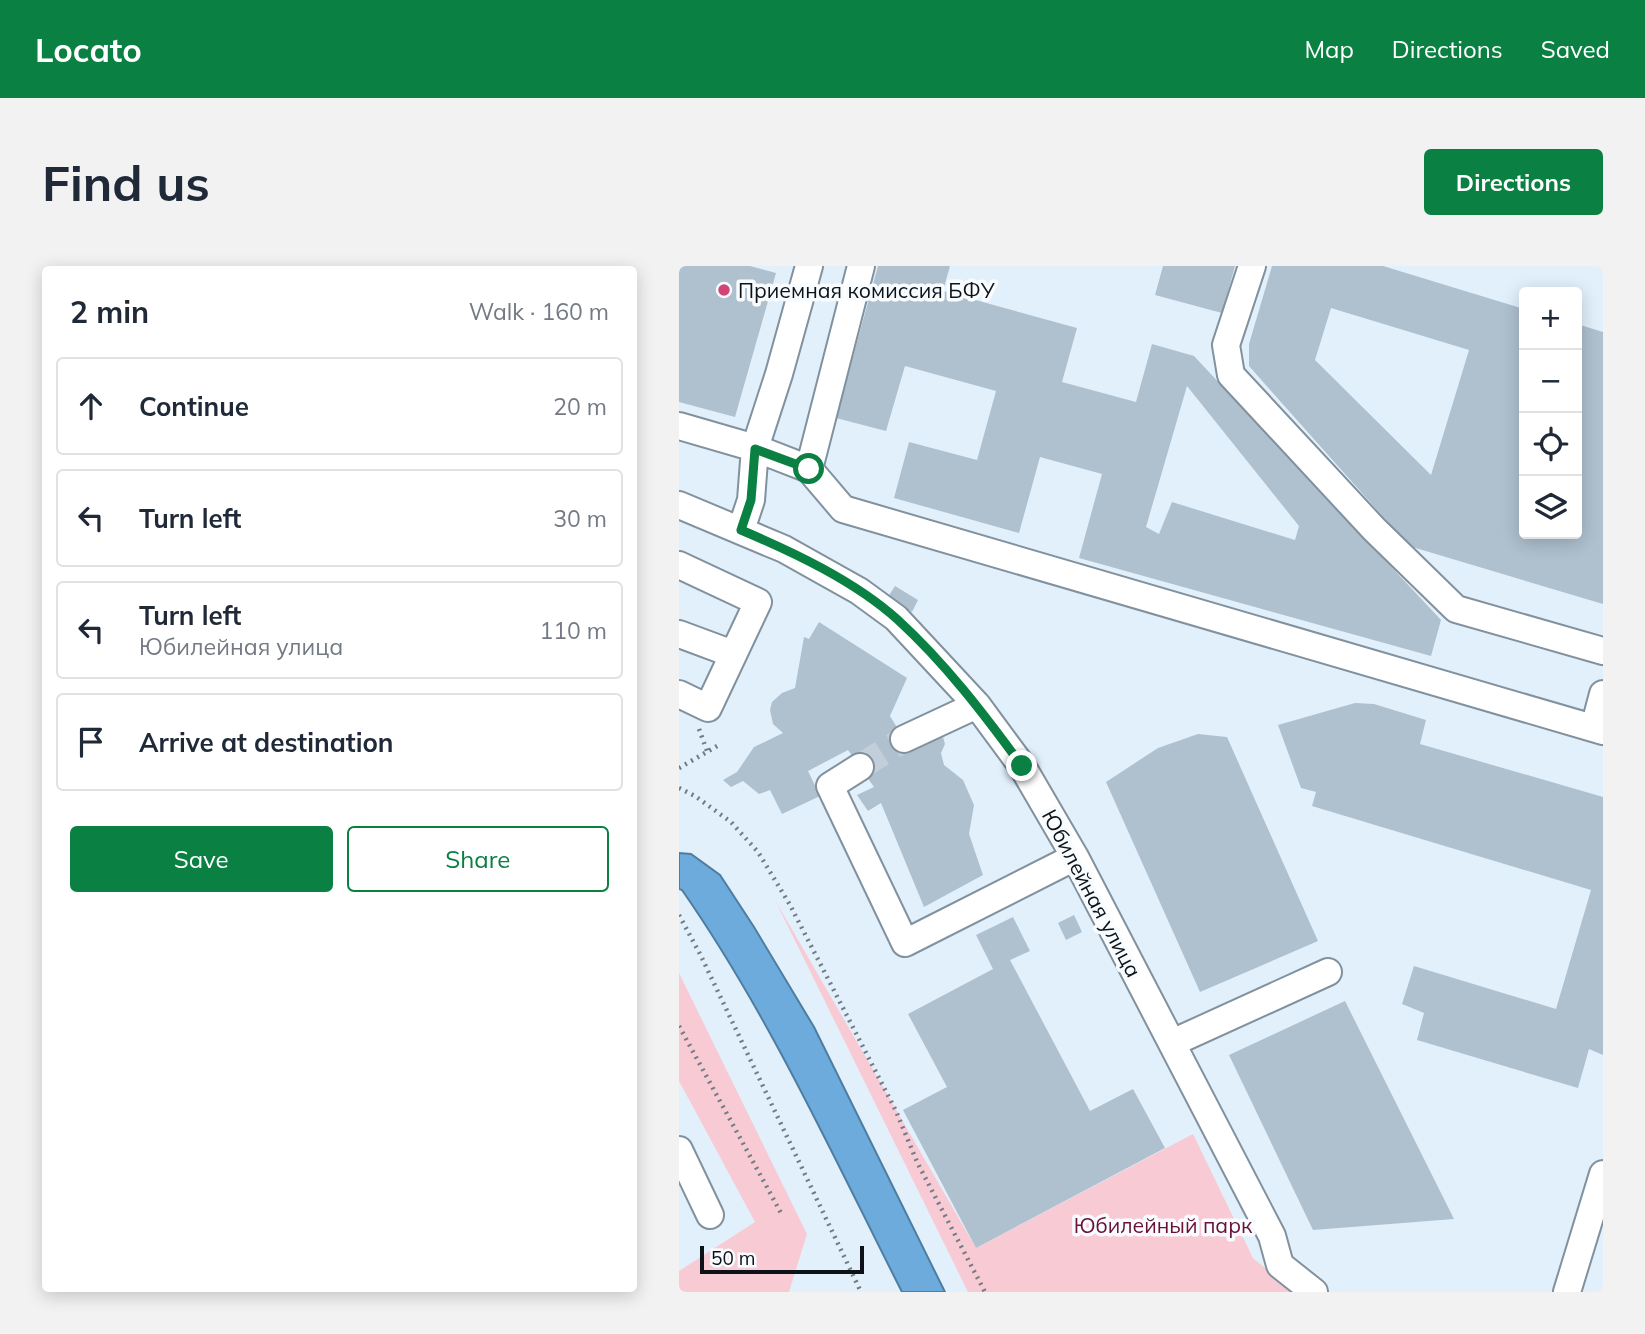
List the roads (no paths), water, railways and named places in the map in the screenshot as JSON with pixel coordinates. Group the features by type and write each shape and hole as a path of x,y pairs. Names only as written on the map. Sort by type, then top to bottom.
{"street":[{"path":"741,530 751,500 755,449 809,266"},
{"path":"809,469 861,266"},
{"path":"1251,266 1226,345 1231,375 1374,529 1456,610 1603,651"},
{"path":"679,426 809,469 843,509 1599,729 1603,694"},
{"name":"Юбилейная улица","path":"679,505 784,549 869,598 896,618 977,705 1022,766 1075,857 1272,1236 1280,1265 1314,1292"},
{"path":"679,565 758,602 708,708 679,694"},
{"path":"679,634 733,654"},
{"path":"904,738 977,705"},
{"path":"860,767 830,786 905,943 1075,857"},
{"path":"1172,1044 1328,972"},
{"path":"679,1150 710,1215"},
{"path":"1567,1292 1603,1174"}],"water":[{"path":"679,853 691,854 720,875 754,927 814,1027 945,1292 902,1292 772,1036 714,938 679,889"}],"tunnel":[{"path":"860,767 904,739"}],"place":[{"name":"Приемная комиссия БФУ","path":"724,290"}],"park label":[{"name":"Юбилейный парк","path":"1163,1225"}]}
